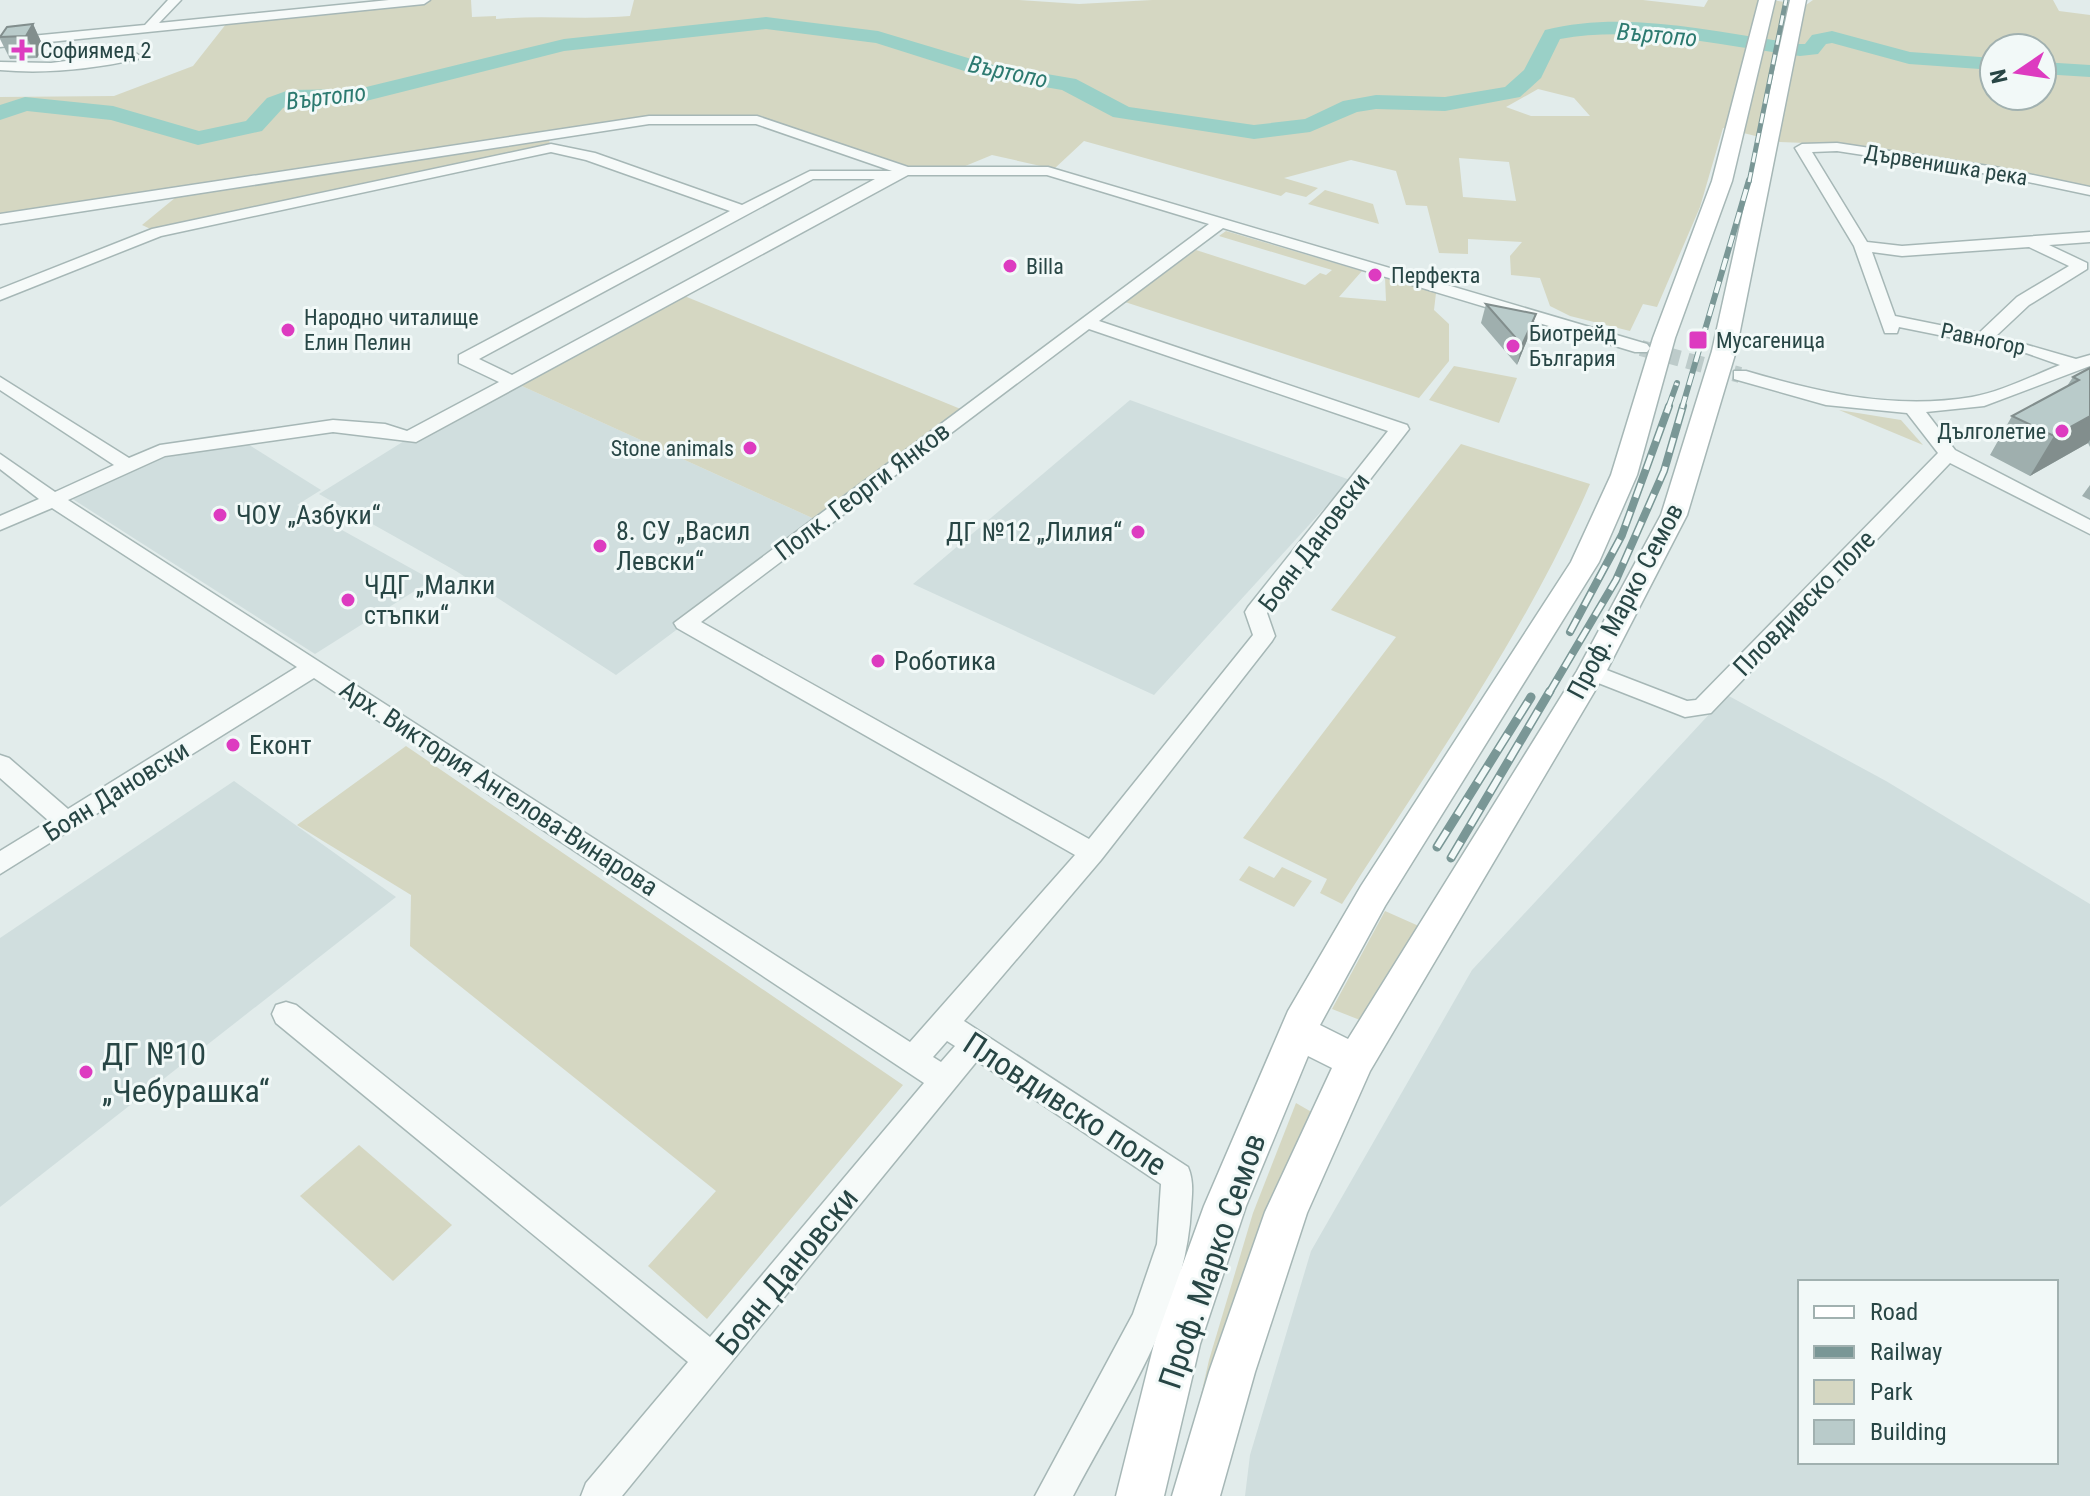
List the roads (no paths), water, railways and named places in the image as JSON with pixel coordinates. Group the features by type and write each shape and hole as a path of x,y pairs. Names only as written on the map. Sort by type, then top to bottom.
{"main road":[{"name":"Проф. Марко Семов","path":"1140,1496 1177,1344 1220,1220 1298,1032 1373,896 1521,666 1598,535 1624,475 1664,338 1722,181 1767,0"},
{"name":"Проф. Марко Семов","path":"1196,1496 1232,1372 1286,1212 1355,1061 1591,672 1674,515 1724,351 1798,2"},
{"path":"1298,1032 1355,1061"}],"street":[{"path":"149,27 175,0"},
{"path":"134,56 65,68 28,70 0,64 5,42 424,0"},
{"path":"0,295 157,232 649,120 757,120 900,173"},
{"path":"0,219 550,142 743,211"},
{"name":"Дървенишка река","path":"1802,148 1837,147 1995,171 2090,191"},
{"name":"Равногор","path":"1802,148 1862,246 1889,324 1984,338 2083,363"},
{"path":"513,382 465,359 810,175 1048,171 1641,348"},
{"path":"0,524 160,451 333,426 385,430 409,438 900,173"},
{"name":"Полк. Георги Янков","path":"1092,853 685,623 1220,223"},
{"path":"1862,246 1902,251 2035,244 2090,237"},
{"path":"1984,338 2023,301 2081,266 2035,244"},
{"name":"Боян Дановски","path":"913,1060 1092,853 1264,636 1256,612 1400,429 1087,323"},
{"path":"1740,375 1826,400 1913,408 1978,402 2083,363"},
{"path":"0,382 126,464"},
{"path":"1913,408 1948,454 2090,528"},
{"name":"Пловдивско поле","path":"1591,672 1685,709 1703,707 1948,454"},
{"name":"Арх. Виктория Ангелова-Винарова","path":"0,460 52,499 944,1080"},
{"name":"Боян Дановски","path":"0,864 314,667"},
{"path":"0,764 67,822"},
{"path":"286,1014 713,1361"},
{"name":"Пловдивско поле","path":"945,1024 1177,1177 1173,1244 1147,1322 1053,1496"},
{"name":"Боян Дановски","path":"599,1496 974,1044"}],"waterway":[{"name":"Въртопо","path":"0,113 25,104 113,113 198,138 254,126 275,103 289,97 358,96 564,45 766,23 878,37 985,70 1068,84 1121,112 1254,132 1310,125 1351,106 1376,102 1445,104 1512,92 1533,73 1552,34 1577,30 1674,33 1800,50 1811,50 1819,39 1832,37 1909,58 1978,63"},
{"name":"Въртопо","path":"2058,69 2090,71"}],"tunnel":[{"path":"1641,348 1740,375"}],"railway":[{"path":"1749,182 1786,0"},
{"path":"1682,408 1749,180"},
{"path":"1668,408 1677,383"},
{"path":"1570,632 1622,535 1669,406"},
{"path":"1549,693 1616,580 1664,471 1683,406"},
{"path":"1451,858 1550,691"},
{"path":"1437,847 1531,697"}],"place":[{"name":"Софиямед 2","path":"22,50"},
{"name":"Billa","path":"1010,266"},
{"name":"Перфекта","path":"1375,275"},
{"name":"Народно читалище Елин Пелин","path":"288,330"},
{"name":"Мусагеница","path":"1698,340"},
{"name":"Биотрейд България","path":"1513,346"},
{"name":"Дълголетие","path":"2062,431"},
{"name":"Stone animals","path":"750,448"},
{"name":"ЧОУ „Азбуки“","path":"220,515"},
{"name":"ДГ №12 „Лилия“","path":"1138,532"},
{"name":"8. СУ „Васил Левски“","path":"600,546"},
{"name":"ЧДГ „Малки стъпки“","path":"348,600"},
{"name":"Роботика","path":"878,661"},
{"name":"Еконт","path":"233,745"},
{"name":"ДГ №10 „Чебурашка“","path":"86,1072"}]}
